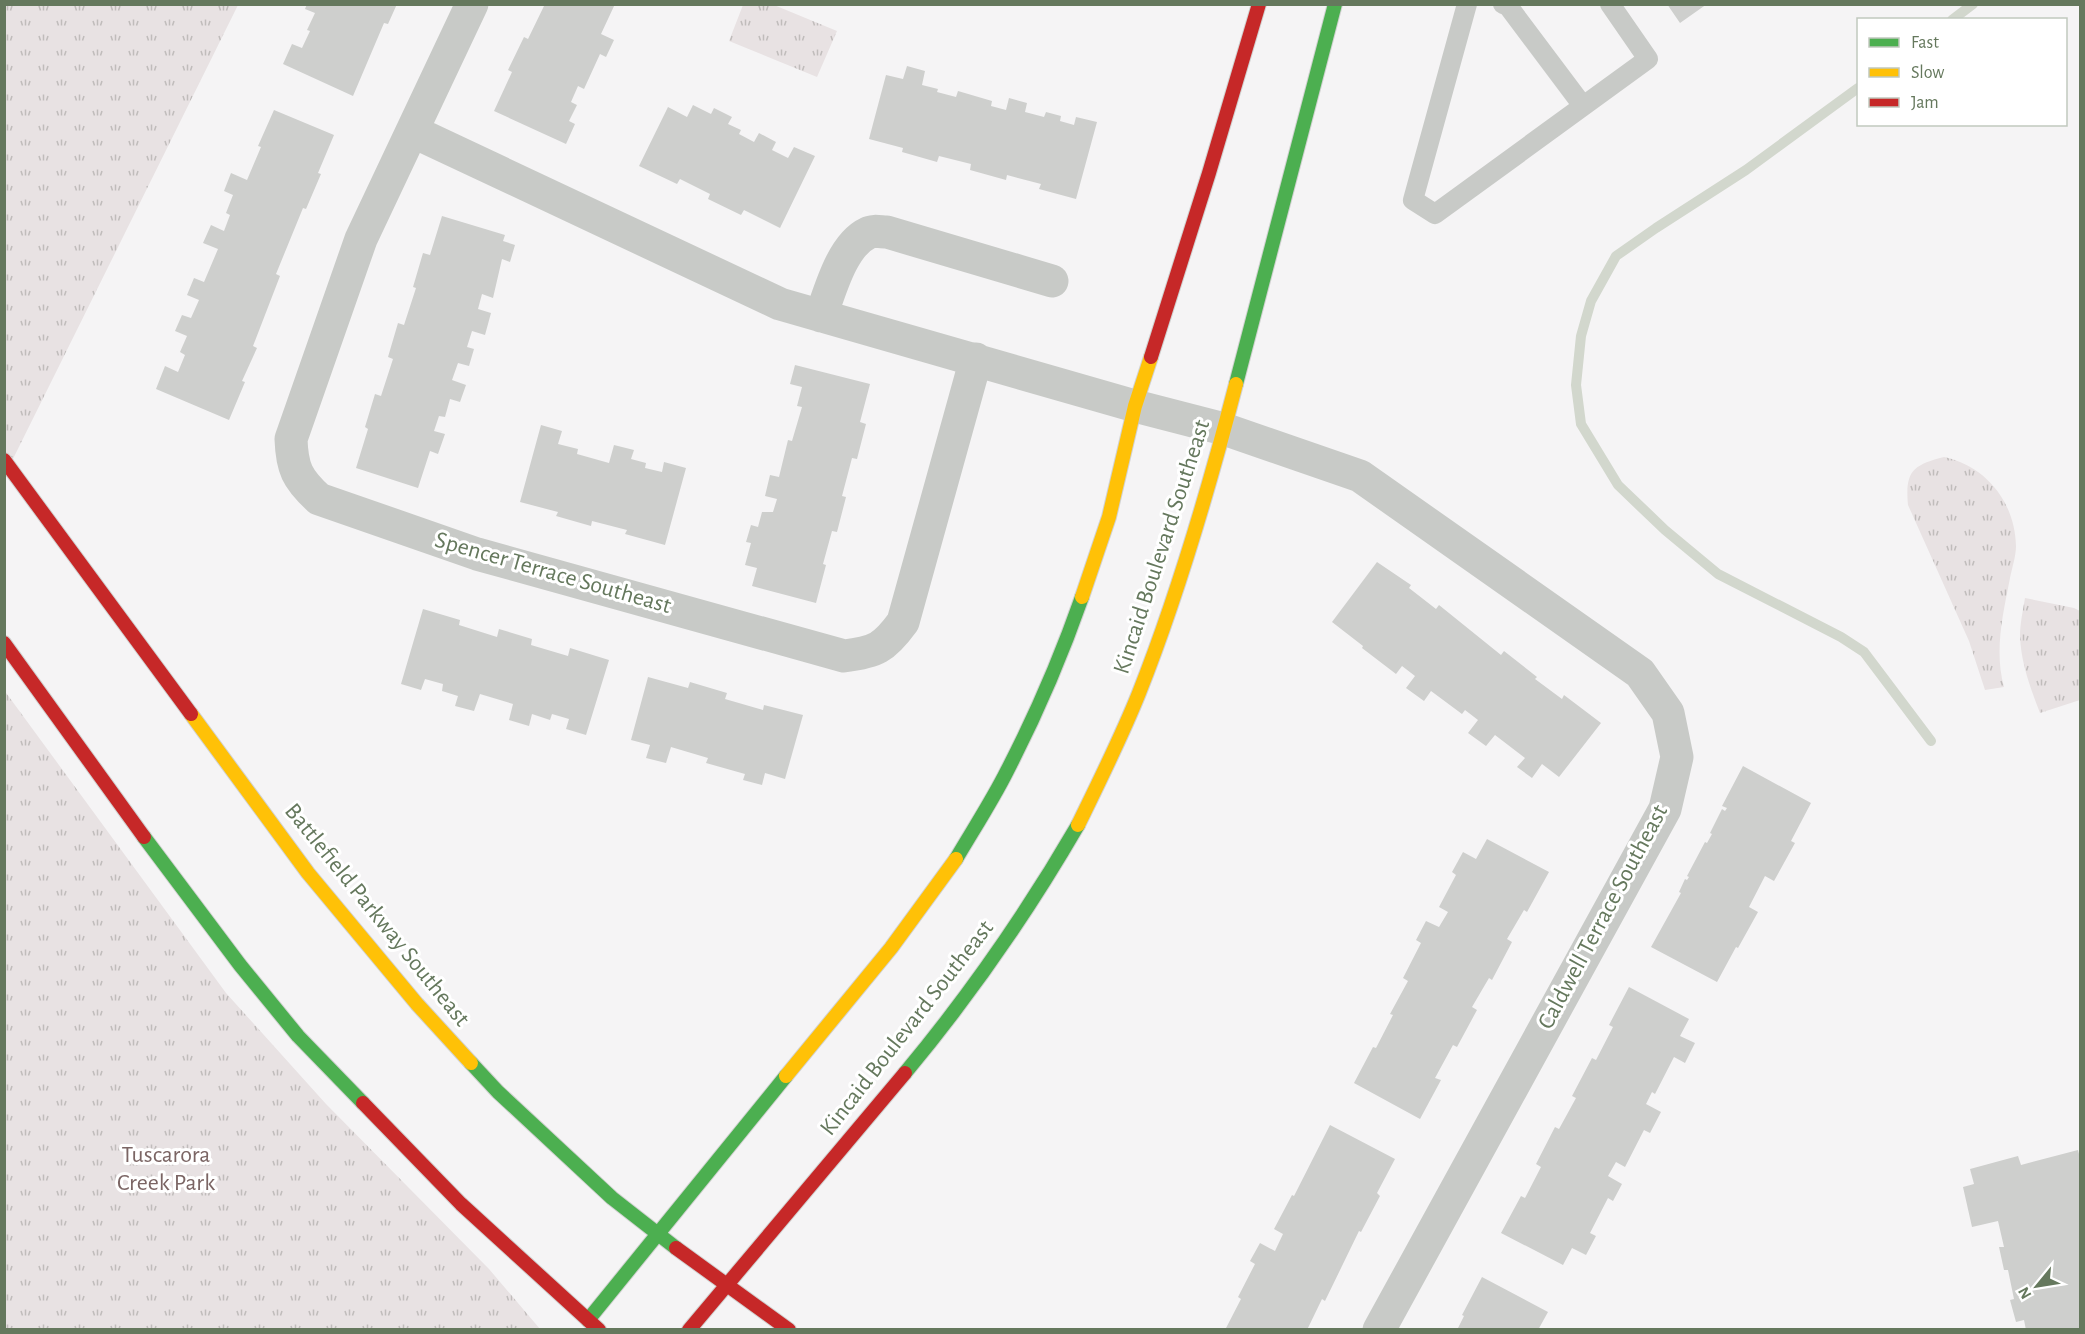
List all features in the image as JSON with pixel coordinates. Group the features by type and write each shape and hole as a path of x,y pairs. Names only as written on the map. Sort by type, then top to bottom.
{"street":[{"name":"Spencer Terrace Southeast","path":"472,4 398,156 361,239 291,439 292,462 302,483 319,499 477,554 844,656 868,653 889,640 903,622 976,360"},
{"path":"4,644 240,965 298,1036 461,1204 590,1326 657,1234 891,948 953,864 1006,773 1042,699 1109,517 1135,406 1209,173 1259,4"},
{"name":"Kincaid Boulevard Southeast","path":"689,1329 725,1283 970,992 1041,888 1106,771 1171,611 1224,429 1335,4"},
{"path":"412,131 780,304 1135,406 1224,429"},
{"path":"821,316 844,257 857,240 869,232 887,232 1052,281"},
{"name":"Caldwell Terrace Southeast","path":"1224,429 1360,476 1640,673 1668,713 1677,757 1665,809 1379,1329"},
{"name":"Battlefield Parkway Southeast","path":"4,460 309,873 417,1004 498,1092 612,1198 657,1234 789,1329"}],"lane":[{"path":"1467,4 1413,200 1435,214 1648,59 1610,4"},
{"path":"1503,4 1508,6 1583,106"}],"green space":[{"path":"5,5 238,5 5,475"},
{"path":"743,5 774,5 837,31 817,77 729,41"},
{"path":"1944,457 1973,469 1995,488 2004,501 2014,530 2016,546 2000,646 2004,687 1985,690 1969,641 1908,505 1908,485 1913,472 1924,463"},
{"path":"2025,598 2080,611 2080,700 2040,713 2022,656 2020,627"},
{"name":"Tuscarora Creek Park","path":"4,690 226,993 326,1104 489,1269 540,1329 5,1329"}],"building":[{"path":"307,4 397,4 388,24 384,23 353,96 283,64 292,44 302,48 310,31 307,30 315,13 305,9"},
{"path":"540,4 615,4 601,34 614,40 606,57 600,54 584,89 578,86 571,102 577,105 569,121 575,124 566,144 494,111 512,72 508,70 524,37 528,39 544,6"},
{"path":"1667,4 1707,4 1680,23"},
{"path":"907,66 925,71 922,85 938,89 937,92 956,97 958,91 992,101 991,106 1006,110 1009,98 1027,103 1025,112 1044,117 1046,112 1061,116 1060,121 1074,125 1076,117 1097,122 1076,199 1039,189 1041,184 1007,175 1006,180 970,170 971,164 939,156 937,162 902,152 903,148 869,139 886,75 903,79"},
{"path":"693,105 711,114 714,108 732,117 728,124 741,130 739,134 754,142 759,133 776,142 772,150 788,158 794,147 815,156 780,228 744,210 741,215 708,199 710,194 680,179 677,184 639,166 668,107 687,117"},
{"path":"274,110 334,135 318,173 321,174 306,209 303,208 276,274 280,276 253,346 257,348 242,381 245,382 229,420 156,389 165,366 178,372 185,355 180,352 187,336 175,331 182,315 191,318 199,300 187,295 194,278 204,282 218,249 203,243 211,225 224,231 230,215 226,213 233,195 224,191 231,173 247,180 261,147 258,146"},
{"path":"442,216 505,235 503,241 515,245 510,262 502,259 493,298 482,294 478,309 491,313 485,335 472,331 467,347 474,349 469,366 458,363 452,380 466,385 460,402 450,399 445,417 439,416 434,431 445,434 438,454 430,451 418,488 356,468 368,429 365,427 375,394 381,396 393,359 388,357 398,323 404,325 416,288 413,287 423,253 430,255"},
{"path":"795,365 870,384 860,422 866,424 857,459 852,458 842,496 846,497 837,532 832,531 816,603 752,586 757,568 745,565 751,543 746,542 751,525 758,527 762,512 773,512 777,499 765,496 770,475 779,477 788,440 792,441 802,407 797,406 802,387 790,384"},
{"path":"541,425 562,431 558,444 578,449 577,454 609,463 614,445 634,450 631,459 646,463 645,468 662,472 664,462 686,468 665,545 625,534 627,530 592,521 591,526 556,516 558,512 520,502"},
{"path":"1377,562 1411,585 1409,588 1436,609 1439,605 1501,655 1504,651 1537,677 1535,679 1562,699 1564,695 1601,723 1559,777 1542,764 1532,778 1517,767 1525,758 1495,735 1486,746 1468,733 1478,720 1465,710 1462,714 1431,691 1424,701 1406,688 1415,676 1402,666 1396,674 1332,622"},
{"path":"423,609 460,620 459,625 497,637 499,629 532,639 531,645 568,656 570,648 609,660 586,735 566,729 569,719 552,714 550,720 532,714 529,726 509,720 513,704 480,694 474,711 455,706 458,696 442,691 443,684 425,679 421,690 401,684"},
{"path":"648,677 688,688 690,682 727,693 725,699 763,710 764,705 803,715 785,779 765,773 762,785 743,780 745,774 706,763 708,758 671,747 666,763 646,758 650,745 631,740"},
{"path":"1743,766 1811,803 1791,841 1795,843 1774,881 1765,876 1749,907 1758,912 1717,982 1651,947 1681,893 1679,892 1685,879 1689,877 1687,876 1705,842 1707,843 1712,834 1710,833 1722,809 1725,811 1727,808 1722,806"},
{"path":"1487,839 1549,872 1527,912 1524,910 1507,939 1512,942 1492,980 1489,978 1472,1007 1477,1010 1457,1047 1453,1045 1435,1078 1441,1080 1420,1119 1354,1083 1393,1015 1390,1014 1408,981 1403,978 1421,943 1416,940 1426,921 1439,927 1448,912 1439,907 1456,875 1452,872 1463,852 1476,859"},
{"path":"1629,987 1689,1019 1680,1036 1695,1043 1685,1063 1674,1057 1655,1094 1652,1092 1646,1104 1661,1112 1650,1133 1644,1130 1625,1167 1616,1162 1608,1176 1622,1184 1613,1201 1608,1198 1590,1233 1596,1236 1586,1255 1572,1248 1563,1265 1501,1233 1521,1196 1525,1198 1541,1167 1536,1164 1555,1127 1559,1129 1576,1098 1572,1096 1592,1058 1596,1060 1613,1027 1609,1025"},
{"path":"1330,1125 1395,1159 1377,1193 1380,1196 1361,1232 1359,1231 1325,1301 1322,1299 1307,1330 1225,1330 1241,1299 1238,1297 1255,1264 1250,1261 1260,1243 1275,1251 1283,1234 1274,1229 1292,1195 1294,1196"},
{"path":"2078,1150 2080,1158 2080,1330 2026,1330 2024,1320 2016,1322 2010,1300 2014,1299 2008,1270 2004,1270 1999,1247 2004,1247 1998,1221 1972,1227 1963,1187 1974,1184 1970,1169 2018,1156 2021,1165"},
{"path":"1482,1277 1548,1312 1538,1330 1457,1330 1464,1316 1462,1315"}],"waterway":[{"path":"1955,18 1973,4"},
{"path":"1857,89 1746,170 1616,256 1591,301 1581,336 1576,385 1581,424 1618,485 1665,530 1718,574 1841,637 1864,652 1931,741"}],"traffic: fast":[{"path":"1236,384 1335,4"},
{"path":"956,859 995,793 1028,729 1057,664 1082,597"},
{"path":"905,1073 997,953 1039,890 1078,825"},
{"path":"144,837 240,965 298,1036 363,1103"},
{"path":"471,1063 498,1092 612,1198 676,1248"},
{"path":"588,1320 786,1076"}],"traffic: slow":[{"path":"1082,597 1109,517 1135,406 1151,357"},
{"path":"1078,825 1125,727 1154,655 1192,540 1236,384"},
{"path":"191,714 308,873 417,1004 471,1063"},
{"path":"786,1076 891,948 956,859"}],"traffic: jam":[{"path":"1151,357 1259,4"},
{"path":"4,460 191,714"},
{"path":"4,643 144,837"},
{"path":"689,1330 905,1073"},
{"path":"363,1103 461,1204 599,1330"},
{"path":"676,1248 789,1330"}]}
